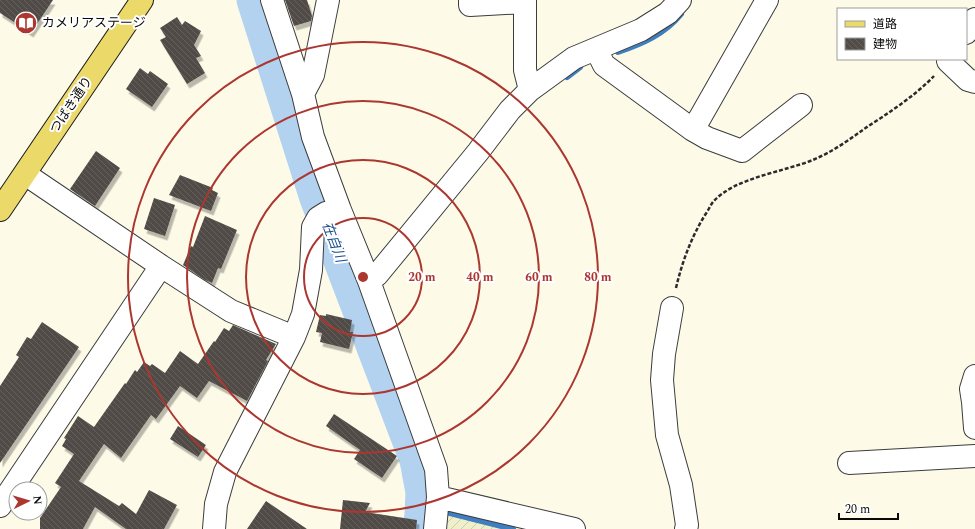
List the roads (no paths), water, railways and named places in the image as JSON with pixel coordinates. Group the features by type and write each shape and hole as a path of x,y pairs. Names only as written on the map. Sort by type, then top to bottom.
{"main road":[{"name":"つばき通り","path":"0,210 142,0"}],"street":[{"path":"272,0 303,94 328,214 369,281 436,469 438,497 436,529"},
{"path":"303,94 313,75 328,0"},
{"path":"470,0 470,4 525,1 525,70 530,90"},
{"path":"369,281 382,269 478,152 510,110 530,90 574,58 641,30 668,13 680,0"},
{"path":"693,130 767,0"},
{"path":"967,32 975,19"},
{"path":"596,49 604,65 693,130 707,138 742,151 801,105"},
{"path":"948,60 968,80 975,82"},
{"path":"25,174 230,311 294,337"},
{"path":"214,529 216,504 225,472 294,337 303,314 311,270 313,227 328,214"},
{"path":"0,506 161,266"},
{"path":"672,308 664,354 662,380 666,435 681,485 687,525 686,529"},
{"path":"975,376 971,389 974,402 975,428"},
{"path":"849,464 975,456"},
{"path":"438,497 574,529"}],"waterway":[{"name":"在自川","path":"254,0 317,198 417,460 423,492 420,529"},
{"path":"618,52 636,46 652,38 668,27 681,14"},
{"path":"567,77 580,67"},
{"path":"446,512 513,529"}],"place":[{"name":"カメリアステージ","path":"26,23"}]}
